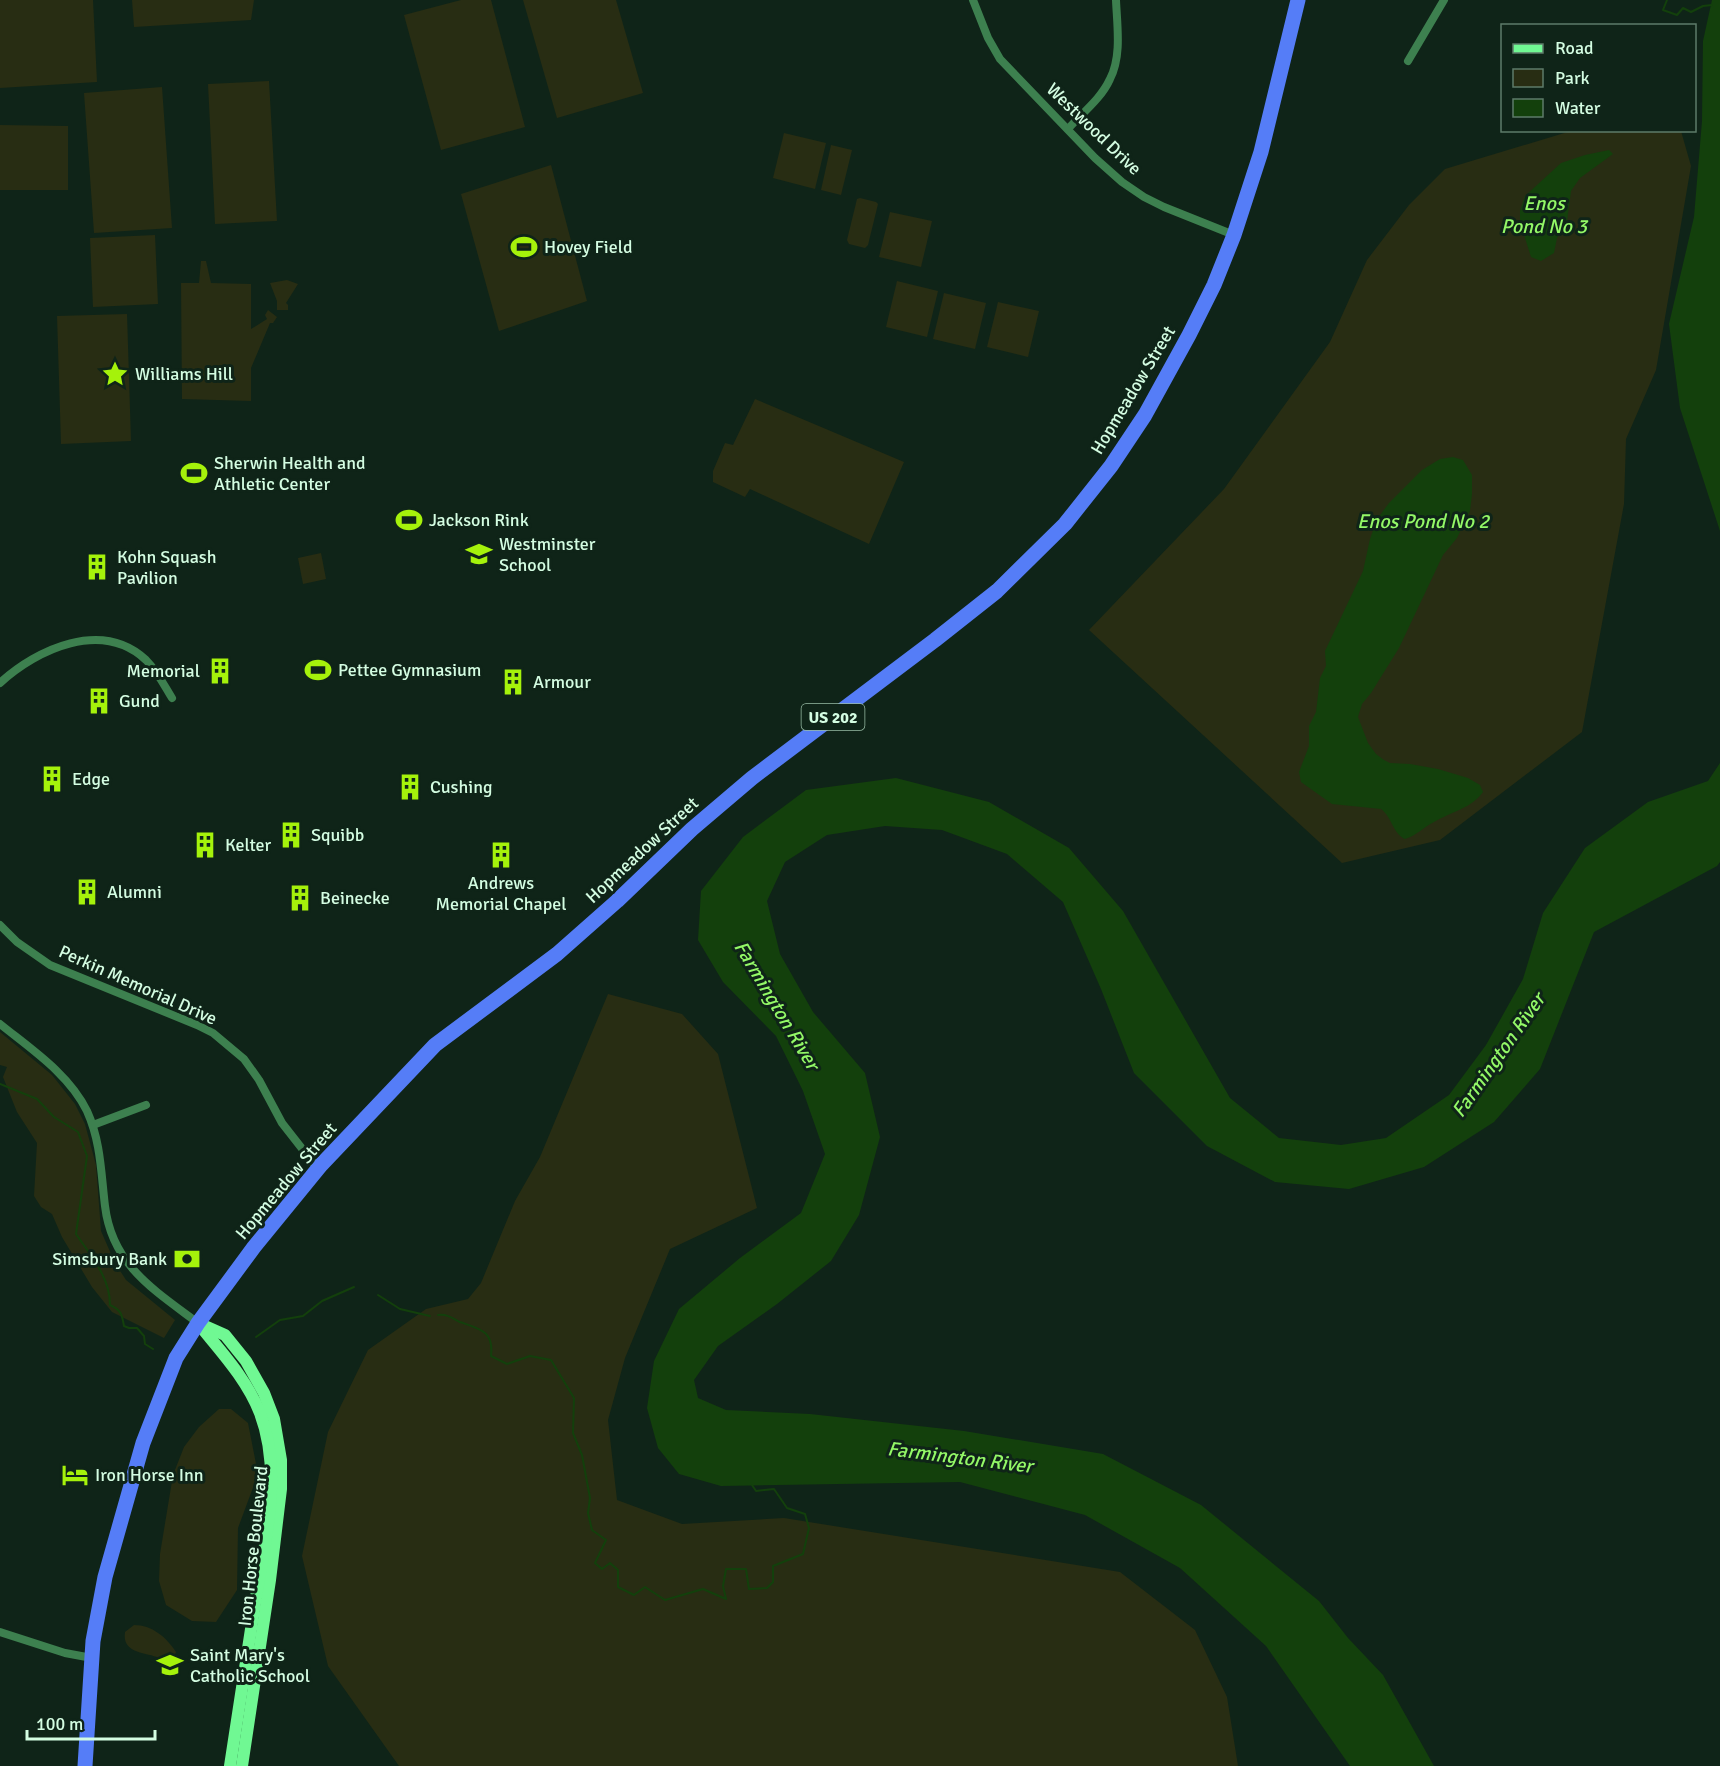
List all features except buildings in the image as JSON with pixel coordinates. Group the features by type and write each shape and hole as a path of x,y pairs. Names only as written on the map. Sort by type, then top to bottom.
{"highway":[{"name":"Hopmeadow Street","path":"85,1766 92,1658 105,1577 142,1443 176,1358 198,1323 254,1247 318,1169 435,1045 557,954 617,901 692,829 752,778 997,591 1065,524 1111,466 1145,414 1214,285 1234,235 1262,152 1298,0"}],"street":[{"name":"Westwood Drive","path":"973,0 988,38 1000,59 1110,172 1144,198 1234,235"},
{"path":"1068,129 1098,97 1110,79 1115,66 1116,0"},
{"path":"1408,61 1444,0"},
{"path":"0,683 26,663 59,646 81,641 103,641 124,647 144,658 158,674 172,698"},
{"name":"Perkin Memorial Drive","path":"0,925 16,942 50,965 213,1033 244,1059 254,1071 282,1123 318,1169"},
{"path":"0,1024 60,1075 76,1094 93,1125 102,1163 108,1226 119,1253 142,1280 198,1323"},
{"path":"93,1125 146,1105"},
{"name":"Iron Horse Boulevard","path":"198,1323 236,1369 248,1388 260,1413 271,1461 268,1520 230,1766"},
{"name":"Iron Horse Boulevard","path":"198,1323 225,1335 246,1361 264,1393 274,1419 281,1460 281,1489 270,1580 242,1766"},
{"path":"0,1632 65,1653 92,1658"}],"green space":[{"path":"0,0 93,0 97,82 0,88"},
{"path":"132,0 254,0 251,20 134,27"},
{"path":"461,0 491,0 525,127 441,150 404,15"},
{"path":"523,0 616,0 643,93 557,118"},
{"path":"269,81 277,221 215,224 208,84"},
{"path":"162,87 172,228 94,233 84,93"},
{"path":"0,125 68,126 68,190 0,190"},
{"path":"1568,132 1681,132 1691,166 1656,370 1626,439 1624,504 1582,732 1440,840 1342,863 1089,630 1224,489 1330,342 1367,260 1409,205 1445,169"},
{"path":"784,133 826,143 815,189 773,178"},
{"path":"831,145 852,150 841,195 821,190"},
{"name":"Hovey Field","path":"551,165 587,301 499,331 461,194"},
{"path":"857,199 878,204 868,245 865,248 849,244 847,240"},
{"path":"890,212 932,221 921,267 879,257"},
{"path":"155,235 158,304 93,307 90,238"},
{"path":"201,261 206,261 211,283 251,284 251,329 267,319 265,315 268,310 277,317 273,323 270,323 251,368 251,401 182,399 181,283 199,283"},
{"path":"287,280 298,284 286,303 288,310 277,310 277,301 270,283"},
{"path":"897,281 938,291 927,337 886,327"},
{"path":"944,293 986,303 975,349 933,339"},
{"path":"998,302 1039,311 1028,357 987,347"},
{"path":"127,314 131,441 61,444 57,316"},
{"path":"755,399 904,462 869,544 750,489 745,497 713,482 713,471 725,443 733,445"},
{"path":"321,553 326,579 303,584 298,558"},
{"path":"608,994 682,1014 718,1054 757,1208 670,1249 625,1358 608,1420 617,1500 682,1524 784,1518 1120,1572 1195,1630 1227,1697 1238,1766 399,1766 328,1666 302,1556 328,1432 368,1350 426,1309 468,1299 481,1283 515,1201 540,1157"},
{"path":"0,1032 52,1075 75,1104 85,1124 96,1165 101,1231 115,1263 126,1280 175,1320 164,1338 112,1312 92,1287 62,1237 52,1214 41,1207 34,1196 37,1143 17,1112 3,1077 7,1067 0,1065"},
{"path":"219,1409 231,1409 248,1423 258,1474 238,1528 237,1590 216,1622 192,1621 166,1605 159,1581 160,1554 173,1475 184,1447 199,1427"},
{"path":"134,1625 147,1627 168,1641 176,1652 171,1665 157,1657 130,1648 125,1639 125,1632"}],"water":[{"path":"1712,0 1720,0 1720,531 1680,408 1669,324 1694,217 1702,121 1703,41"},
{"name":"Enos Pond No 3","path":"1609,150 1613,154 1580,178 1571,191 1567,221 1557,238 1554,253 1541,261 1531,257 1520,222 1520,211 1525,196 1561,163"},
{"name":"Enos Pond No 2","path":"1453,457 1463,460 1472,475 1470,511 1457,538 1443,555 1399,648 1362,704 1358,717 1368,743 1384,760 1390,763 1438,769 1468,778 1480,785 1483,792 1467,806 1405,839 1401,837 1381,809 1332,804 1301,782 1299,772 1309,746 1309,726 1316,712 1320,678 1326,666 1325,651 1363,571 1377,519 1389,503 1422,470 1440,459"},
{"name":"Farmington River","path":"1720,763 1720,862 1717,866 1594,932 1540,1069 1494,1122 1424,1167 1349,1189 1275,1182 1207,1146 1134,1073 1063,902 1007,854 942,830 885,826 827,835 785,862 767,901 780,954 813,1012 865,1073 880,1137 859,1215 831,1261 777,1304 718,1346 694,1380 698,1398 726,1410 810,1414 964,1431 1103,1454 1201,1505 1319,1601 1348,1638 1383,1675 1434,1766 1350,1766 1266,1646 1180,1568 1085,1515 960,1482 721,1486 679,1474 658,1448 647,1408 654,1361 679,1309 740,1258 801,1213 825,1154 803,1091 776,1036 723,982 698,940 701,891 743,837 806,790 896,778 989,802 1069,848 1123,911 1230,1098 1279,1138 1341,1145 1386,1138 1449,1095 1486,1045 1523,979 1543,913 1585,848 1648,802 1708,781"}],"waterway":[{"path":"1667,0 1663,10 1677,15 1683,8 1691,12 1703,6 1712,5"},
{"path":"0,1084 37,1099 54,1117 78,1132 87,1156 76,1234 99,1267 107,1285 110,1305 120,1313 124,1326 137,1328 144,1336 145,1344 153,1349"},
{"path":"256,1337 280,1320 303,1316 322,1301 354,1287"},
{"path":"378,1295 400,1309 430,1316"},
{"path":"438,1315 445,1315 484,1332 490,1341 491,1356 507,1364 530,1356 551,1360 574,1398 573,1433 582,1455 590,1498 588,1513 592,1530 606,1540 595,1563 602,1569 610,1563 618,1570 618,1587 634,1595 645,1587 665,1600 703,1589 726,1599 723,1586 726,1569 746,1569 749,1589 767,1588 773,1582 773,1566 803,1554 809,1528 805,1514 787,1508 774,1489 756,1491 752,1485"}],"place":[{"name":"Hovey Field","path":"524,247"},
{"name":"Williams Hill","path":"115,374"},
{"name":"Sherwin Health and Athletic Center","path":"194,473"},
{"name":"Jackson Rink","path":"409,520"},
{"name":"Westminster School","path":"479,554"},
{"name":"Kohn Squash Pavilion","path":"97,567"},
{"name":"Pettee Gymnasium","path":"318,670"},
{"name":"Memorial","path":"220,671"},
{"name":"Armour","path":"513,682"},
{"name":"Gund","path":"99,701"},
{"name":"Edge","path":"52,779"},
{"name":"Cushing","path":"410,787"},
{"name":"Squibb","path":"291,835"},
{"name":"Kelter","path":"205,845"},
{"name":"Andrews Memorial Chapel","path":"501,855"},
{"name":"Alumni","path":"87,892"},
{"name":"Beinecke","path":"300,898"},
{"name":"Simsbury Bank","path":"187,1259"},
{"name":"Iron Horse Inn","path":"75,1475"},
{"name":"Saint Mary's Catholic School","path":"170,1665"}]}
